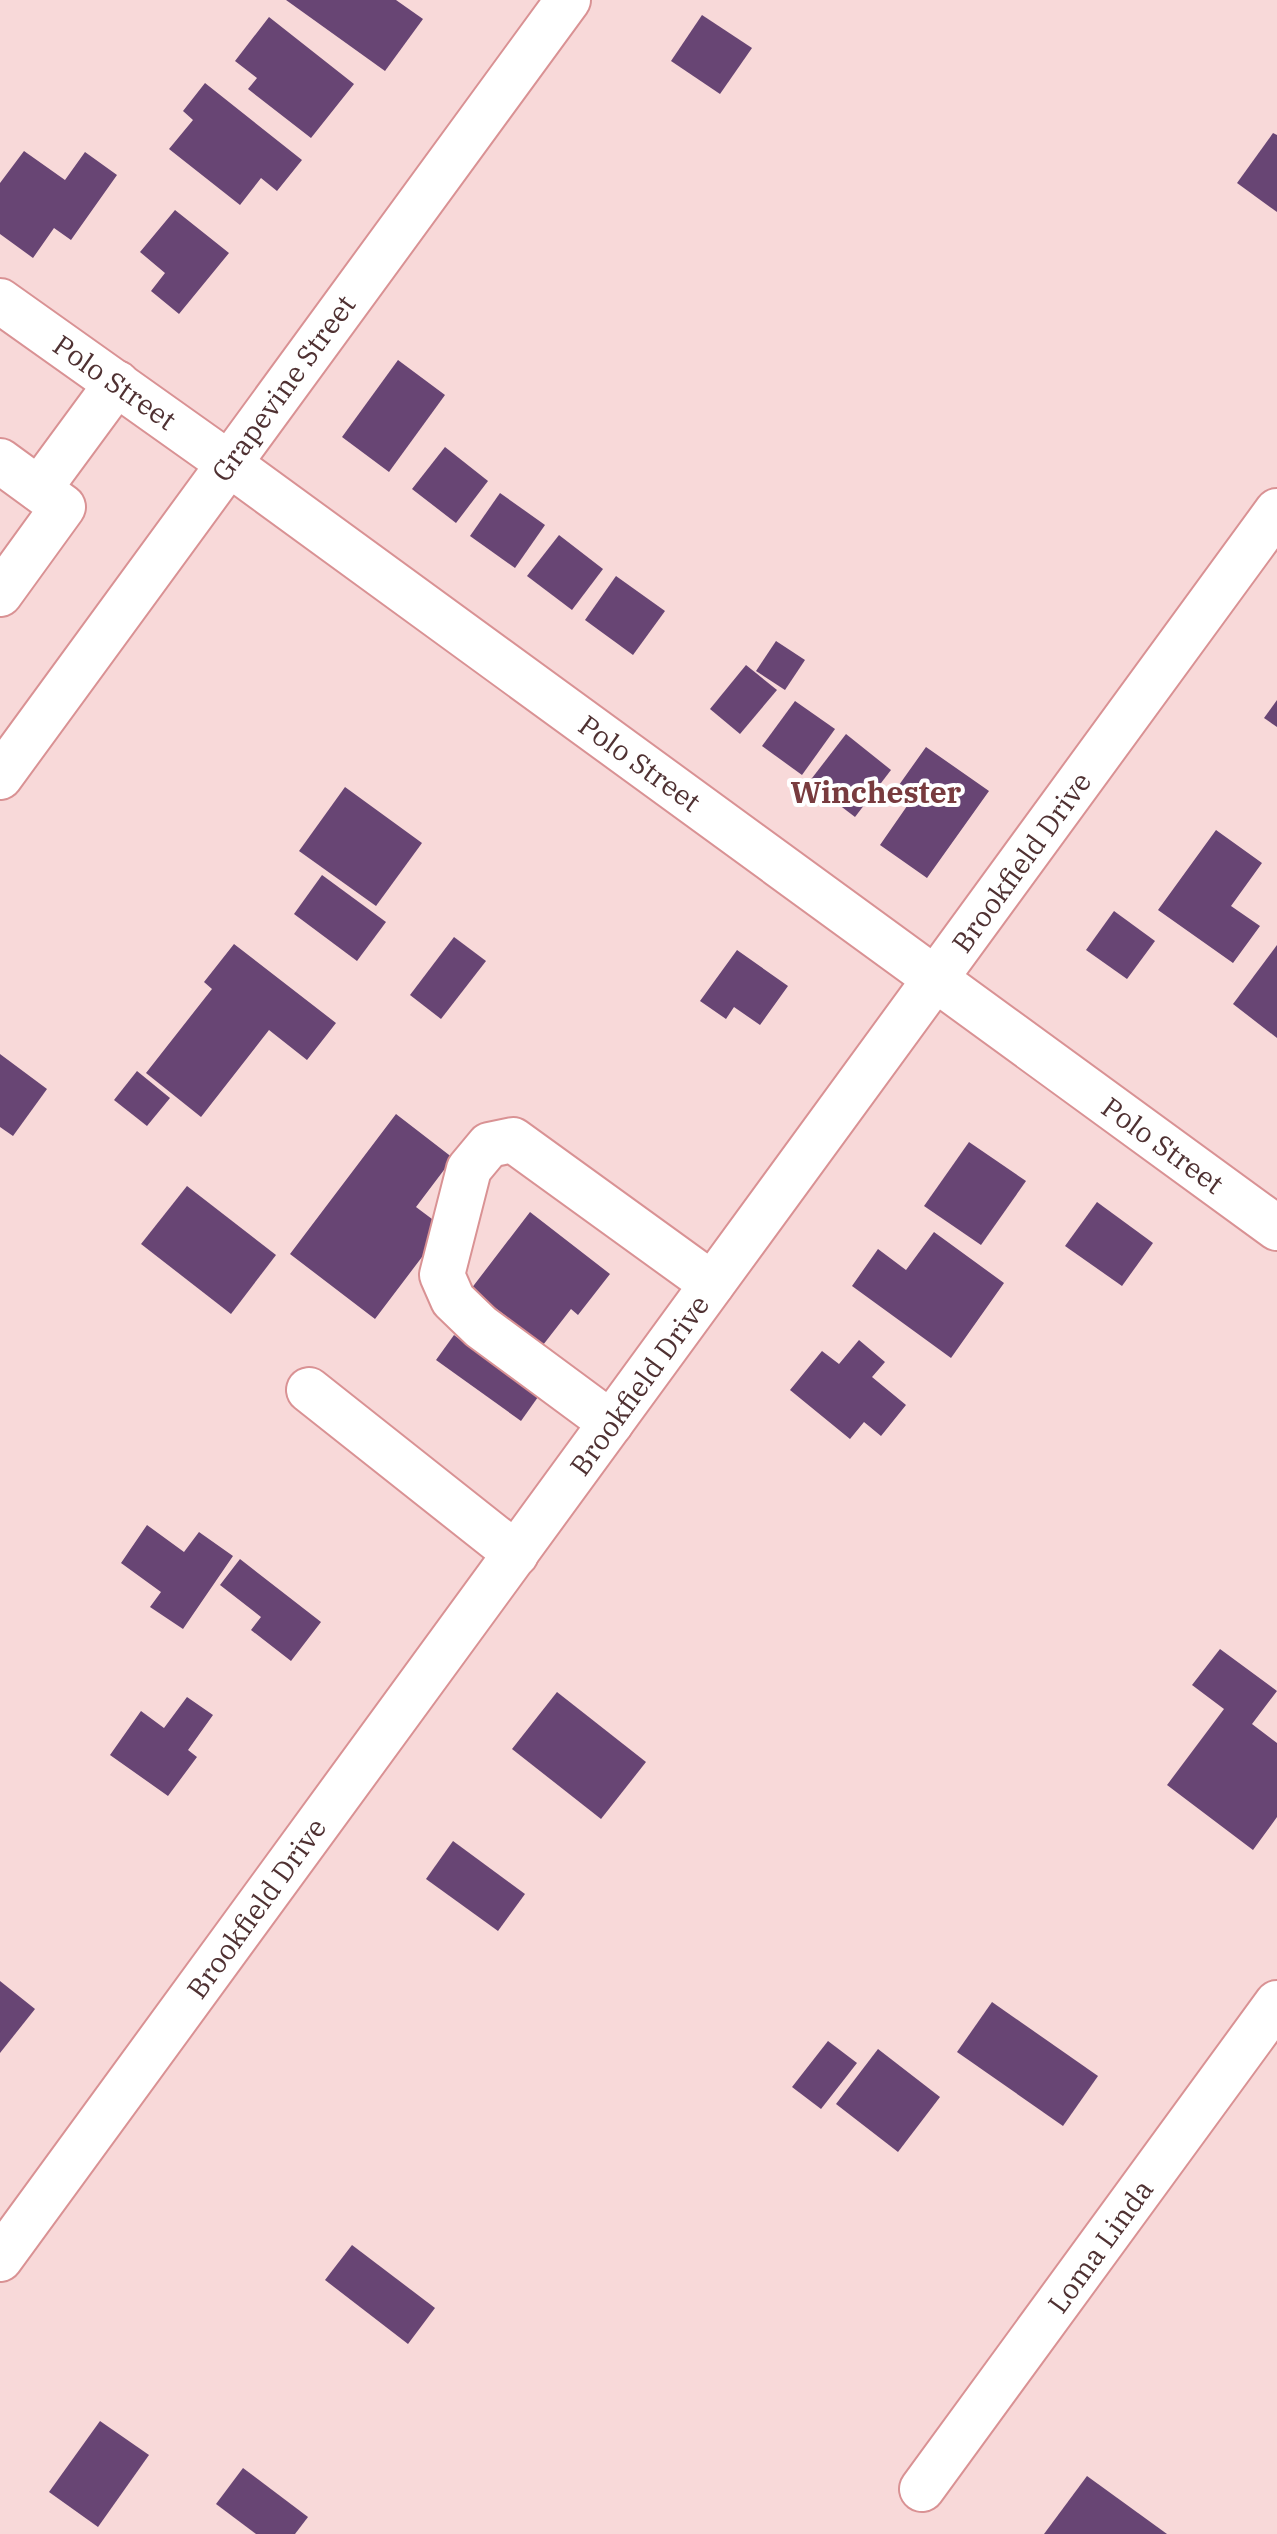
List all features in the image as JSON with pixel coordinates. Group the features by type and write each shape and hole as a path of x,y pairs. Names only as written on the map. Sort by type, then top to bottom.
{"street":[{"name":"Grapevine Street","path":"0,777 568,0"},
{"name":"Polo Street","path":"0,301 228,463 1277,1228"},
{"path":"39,489 117,383"},
{"path":"0,461 63,507 0,594"},
{"name":"Brookfield Drive","path":"0,2259 1277,511"},
{"path":"611,1423 481,1327 453,1300 442,1275 469,1169 489,1145 513,1140 712,1284"},
{"path":"309,1390 516,1554"},
{"name":"Loma Linda","path":"922,2489 1277,2003"}],"building":[{"path":"286,0 396,0 423,19 385,71"},
{"path":"702,15 752,48 720,94 671,61"},
{"path":"269,17 354,84 311,138 248,89 257,78 235,61"},
{"path":"205,83 302,160 277,191 261,178 240,205 169,149 193,120 183,111"},
{"path":"1273,133 1277,135 1277,212 1237,183"},
{"path":"24,151 65,180 85,152 117,175 71,240 54,228 33,258 0,234 0,183"},
{"path":"175,210 229,253 179,314 151,291 165,273 140,252"},
{"path":"398,360 445,395 389,472 342,437"},
{"path":"445,447 488,481 456,523 412,489"},
{"path":"500,493 545,525 515,568 470,536"},
{"path":"559,535 603,569 572,610 527,576"},
{"path":"616,576 665,611 633,655 585,620"},
{"path":"776,641 805,660 785,690 756,671"},
{"path":"746,665 777,690 740,734 710,709"},
{"path":"1277,700 1277,727 1264,718"},
{"path":"795,701 835,729 802,775 762,746"},
{"path":"846,734 891,770 855,817 809,782"},
{"path":"926,747 989,791 927,878 880,845 914,796 899,785"},
{"path":"345,787 422,843 376,906 299,851"},
{"path":"1216,830 1262,863 1231,906 1260,926 1233,963 1158,910"},
{"path":"322,875 386,922 357,961 294,914"},
{"path":"1114,911 1155,941 1127,979 1086,950"},
{"path":"454,937 486,961 441,1019 410,995"},
{"path":"234,944 336,1023 307,1060 269,1030 201,1117 146,1073 212,989 204,982"},
{"path":"1277,945 1277,1038 1233,1004"},
{"path":"737,950 788,986 760,1025 734,1007 726,1019 700,1001"},
{"path":"0,1054 47,1089 13,1136 0,1127"},
{"path":"137,1071 170,1098 147,1126 114,1100"},
{"path":"396,1114 453,1158 416,1207 444,1228 375,1319 290,1254"},
{"path":"969,1142 1026,1181 981,1245 924,1206"},
{"path":"187,1186 276,1255 231,1314 141,1244"},
{"path":"1097,1202 1153,1243 1122,1286 1065,1246"},
{"path":"530,1212 610,1274 578,1315 571,1309 543,1345 471,1289"},
{"path":"934,1232 1004,1283 951,1358 852,1286 878,1249 906,1270"},
{"path":"454,1335 538,1397 521,1421 436,1360"},
{"path":"859,1340 885,1362 872,1377 906,1405 881,1436 864,1422 850,1439 790,1390 822,1351 839,1364"},
{"path":"147,1525 184,1552 199,1532 233,1556 183,1629 150,1607 161,1592 121,1563"},
{"path":"240,1559 321,1622 291,1661 251,1630 261,1617 220,1585"},
{"path":"1220,1649 1277,1691 1252,1724 1277,1743 1277,1817 1253,1850 1167,1785 1224,1709 1192,1685"},
{"path":"557,1692 646,1762 601,1819 512,1749"},
{"path":"187,1697 213,1715 188,1750 197,1757 168,1796 110,1755 141,1711 164,1728"},
{"path":"453,1841 525,1894 498,1931 426,1879"},
{"path":"0,1981 35,2009 0,2053"},
{"path":"992,2002 1098,2076 1063,2126 957,2052"},
{"path":"828,2041 857,2063 821,2109 792,2087"},
{"path":"878,2049 940,2097 898,2152 836,2104"},
{"path":"352,2245 435,2308 408,2344 325,2280"},
{"path":"100,2421 149,2455 98,2527 49,2492"},
{"path":"243,2468 308,2517 295,2534 256,2534 216,2504"},
{"path":"1087,2476 1167,2534 1044,2534"}],"district":[{"name":"Winchester","path":"876,791"}]}
